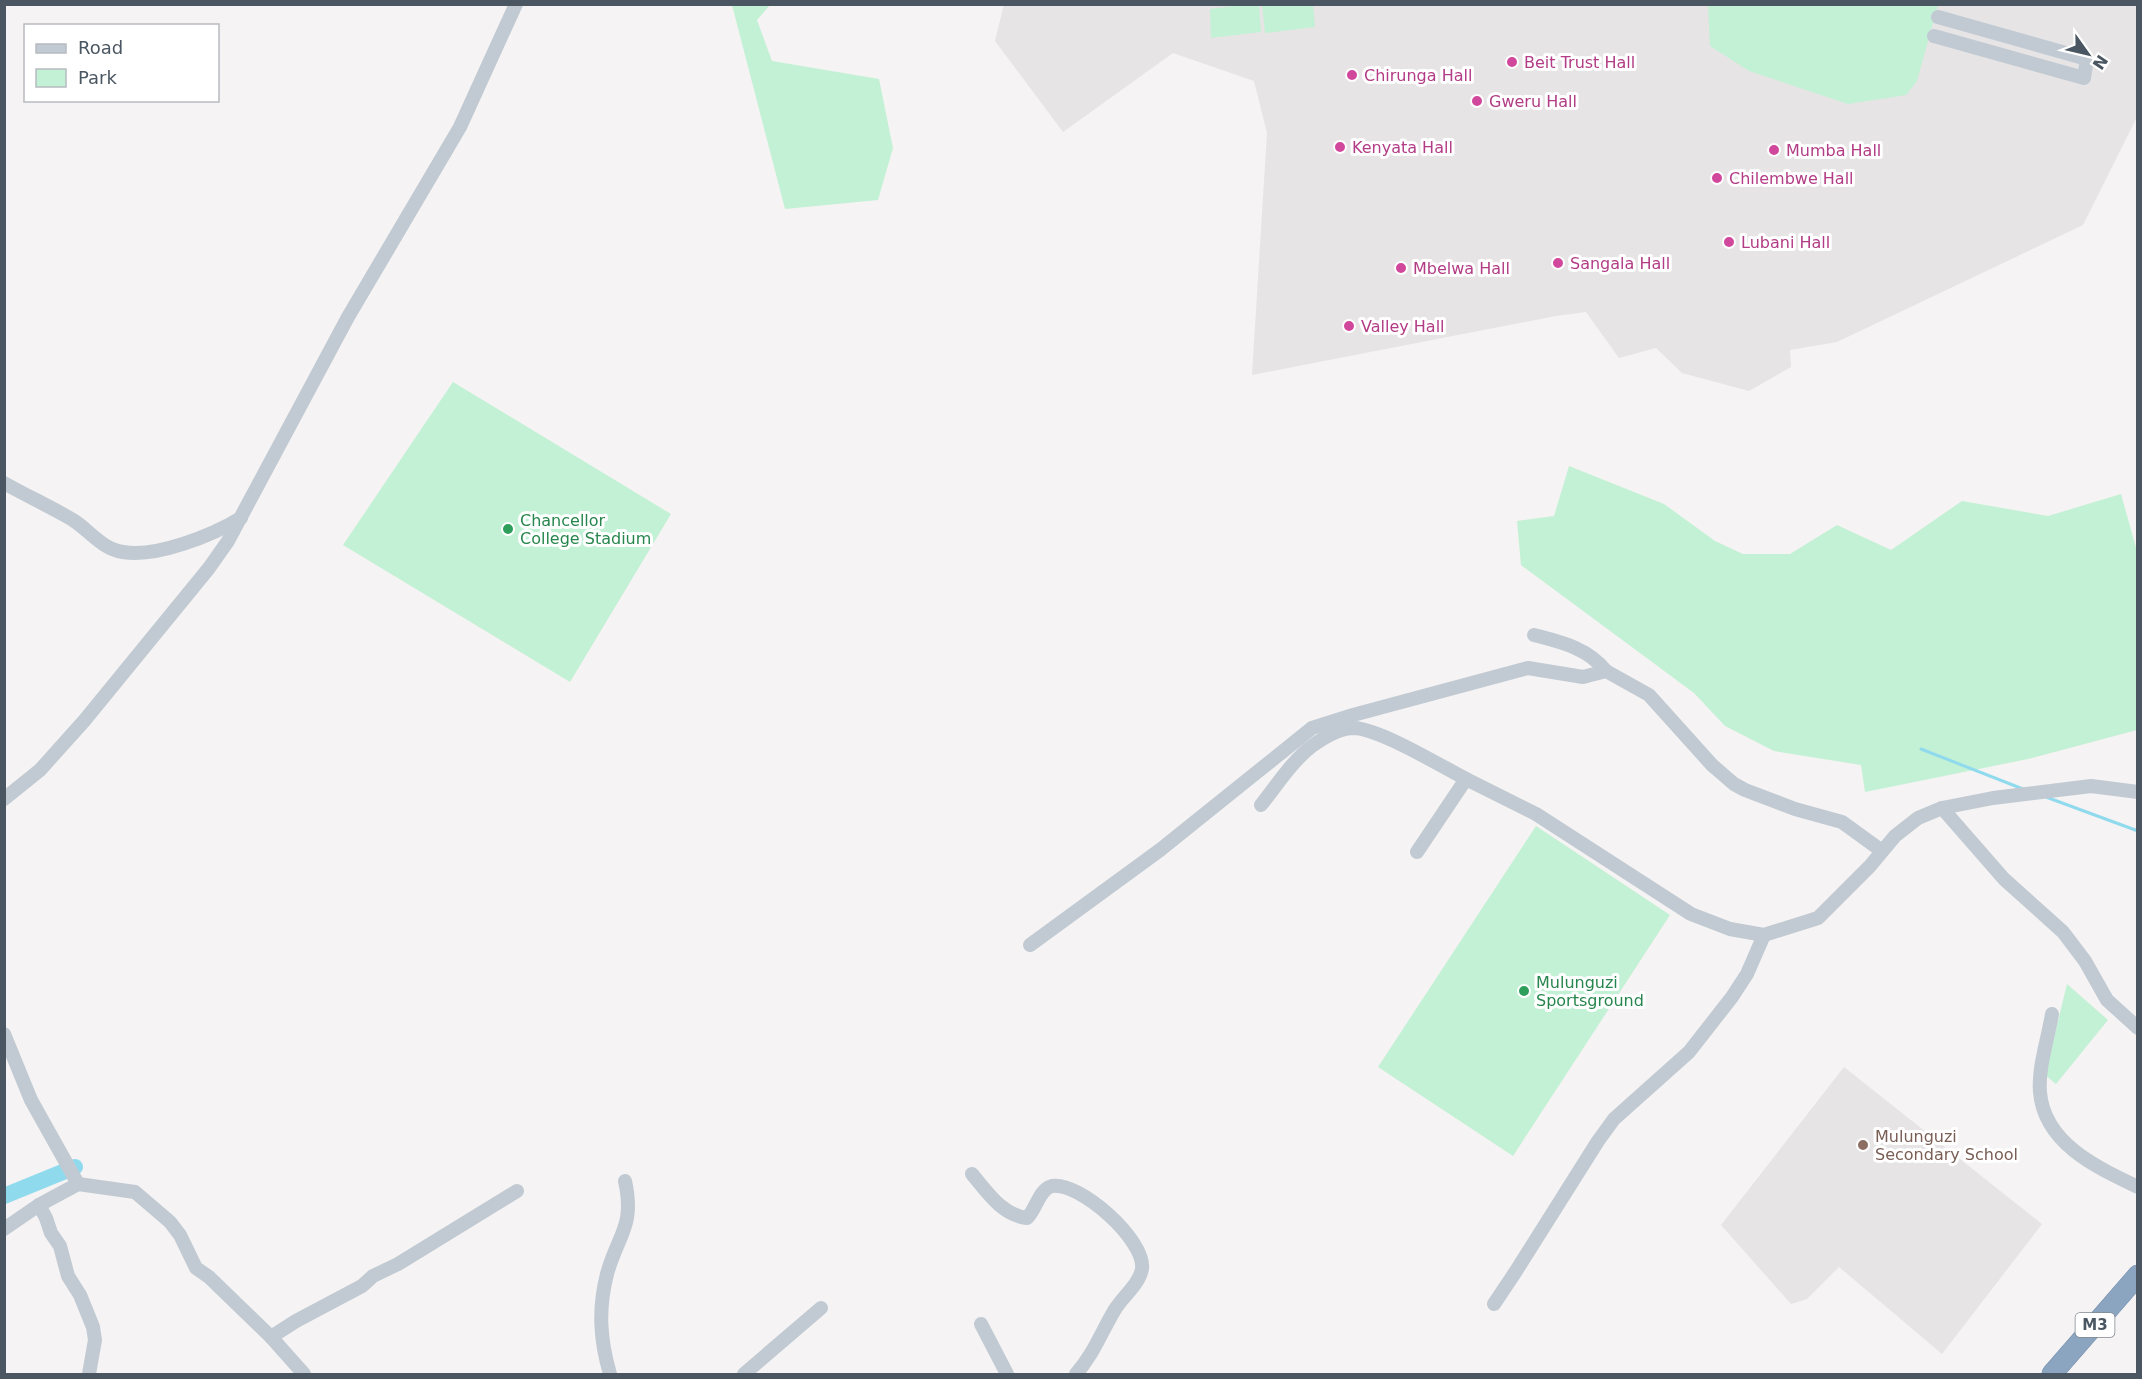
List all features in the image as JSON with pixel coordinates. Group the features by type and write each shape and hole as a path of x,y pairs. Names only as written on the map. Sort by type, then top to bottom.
{"highway":[{"name":"M3","path":"2052,1374 2138,1275"}],"street":[{"path":"4,799 40,770 84,720 209,568 242,517 348,317 460,127 516,4"},
{"path":"1934,36 2084,78 2087,59 1938,17"},
{"path":"4,483 74,521 106,545 123,552 135,553 185,543 225,528 242,517"},
{"path":"1534,634 1580,649 1593,657 1606,671 1649,695 1712,765 1734,784 1786,806 1842,822 1882,851"},
{"path":"1030,945 1160,850 1312,728 1528,668 1583,677 1606,671"},
{"path":"1262,805 1291,767 1311,746 1333,733 1352,728 1372,731 1536,814 1691,914 1730,929 1764,935 1818,918 1870,866 1895,836 1918,818 1942,808 2081,786 2106,786 2138,792"},
{"path":"1417,852 1466,779"},
{"path":"1942,808 2004,879 2063,932 2085,961 2107,1000 2138,1028"},
{"path":"1494,1304 1598,1140 1614,1119 1689,1052 1747,974 1764,935"},
{"path":"2052,1014 2040,1091 2051,1129 2066,1145 2089,1161 2138,1187"},
{"path":"4,1034 31,1100 78,1184"},
{"path":"972,1174 1000,1207 1021,1217 1027,1218 1032,1213 1042,1194 1050,1187 1056,1186 1076,1192 1113,1218 1139,1252 1142,1267 1138,1280 1115,1309 1093,1352 1076,1374"},
{"path":"610,1374 600,1329 601,1308 608,1272 627,1221 629,1201 624,1181"},
{"path":"4,1229 39,1205 78,1184 135,1192 170,1222 180,1235 196,1268 209,1277 271,1337 304,1374"},
{"path":"271,1337 362,1286 373,1276 398,1264 517,1191"},
{"path":"39,1205 51,1233 60,1246 68,1276 80,1295 93,1327 95,1340 89,1374"},
{"path":"744,1374 821,1308"},
{"path":"981,1324 1006,1374"}],"shaded area":[{"path":"1004,4 2137,5 2137,117 2083,225 1837,342 1790,350 1791,367 1749,391 1682,373 1656,348 1619,358 1586,312 1252,375 1267,133 1254,81 1173,53 1063,132 995,41"},
{"name":"Mulunguzi Secondary School","path":"1844,1067 2042,1224 1942,1354 1839,1267 1807,1299 1791,1304 1721,1225"}],"green space":[{"path":"1248,4 1259,5 1261,32 1211,38 1210,9"},
{"path":"732,5 770,5 757,20 772,61 879,79 893,148 878,200 785,209"},
{"path":"1262,5 1313,5 1315,27 1265,33"},
{"path":"1708,5 1938,5 1917,81 1906,95 1848,104 1749,71 1710,46"},
{"name":"Chancellor College Stadium","path":"453,382 671,514 570,682 343,545"},
{"path":"1569,466 1664,504 1715,541 1743,554 1790,554 1837,525 1891,550 1962,501 2048,516 2121,494 2137,551 2137,730 2028,759 1865,792 1861,765 1774,751 1725,726 1694,693 1521,565 1517,521 1554,516"},
{"name":"Mulunguzi Sportsground","path":"1536,826 1670,915 1513,1156 1378,1067"},
{"path":"2067,984 2108,1020 2056,1084 2045,1075"}],"waterway":[{"path":"1921,749 2023,789"},
{"path":"2046,797 2138,831"},
{"path":"4,1196 75,1167"}],"place":[{"name":"Beit Trust Hall","path":"1512,62"},
{"name":"Chirunga Hall","path":"1352,75"},
{"name":"Gweru Hall","path":"1477,101"},
{"name":"Kenyata Hall","path":"1340,147"},
{"name":"Mumba Hall","path":"1774,150"},
{"name":"Chilembwe Hall","path":"1717,178"},
{"name":"Lubani Hall","path":"1729,242"},
{"name":"Sangala Hall","path":"1558,263"},
{"name":"Mbelwa Hall","path":"1401,268"},
{"name":"Valley Hall","path":"1349,326"},
{"name":"Chancellor College Stadium","path":"508,529"},
{"name":"Mulunguzi Sportsground","path":"1524,991"},
{"name":"Mulunguzi Secondary School","path":"1863,1145"}]}
